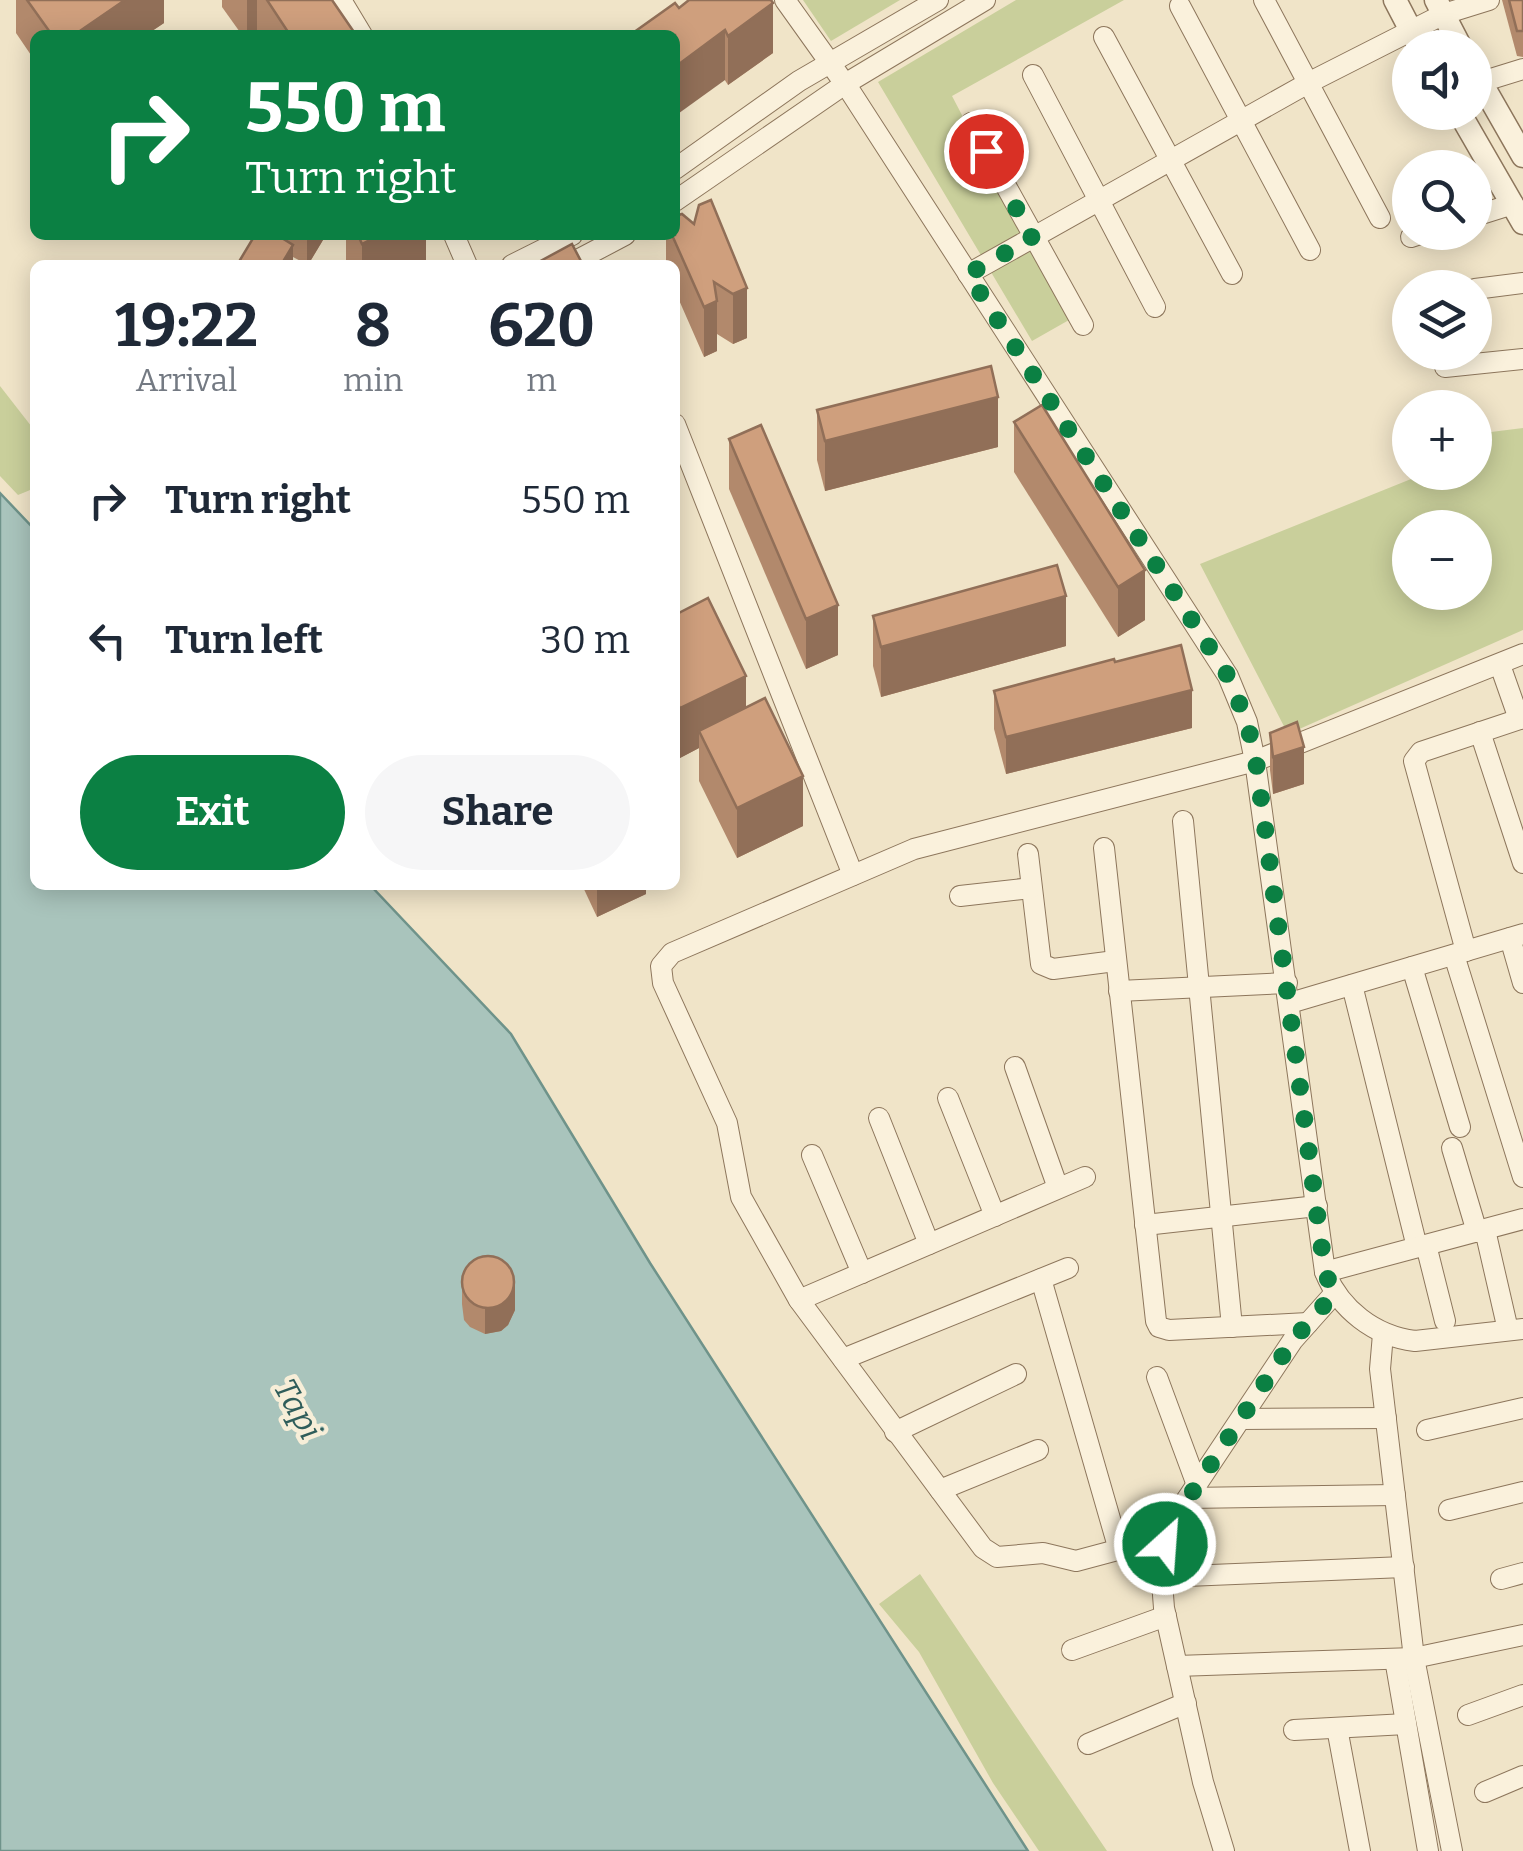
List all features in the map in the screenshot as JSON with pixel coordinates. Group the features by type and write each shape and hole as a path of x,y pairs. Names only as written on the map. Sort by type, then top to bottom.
{"street":[{"path":"341,0 359,30"},
{"path":"785,0 846,84 1228,676 1247,722 1256,761 1325,1272 1334,1294 1384,1334 1415,1340 1516,1330 1452,1148"},
{"path":"680,165 800,81 938,0"},
{"path":"680,198 846,84 985,0"},
{"path":"1264,0 1380,218"},
{"path":"1395,0 1410,30"},
{"path":"1422,30 1440,7 1489,0"},
{"path":"1180,6 1310,250"},
{"path":"1440,7 1452,30"},
{"path":"1104,37 1232,274"},
{"path":"968,274 1310,82 1392,48"},
{"path":"1492,75 1523,69"},
{"path":"1033,75 1155,307"},
{"path":"1492,102 1523,156"},
{"path":"971,122 1083,325"},
{"path":"1470,130 1518,213 1492,215"},
{"path":"522,260 562,240"},
{"path":"580,260 606,249"},
{"path":"1492,288 1523,283"},
{"path":"1492,362 1523,359"},
{"path":"680,437 852,875"},
{"path":"1165,1544 1076,1561 1043,1552 997,1558 983,1548 800,1300 741,1197 728,1124 663,983 661,966 672,952 914,849 1256,761 1523,654"},
{"path":"1500,664 1521,718 1421,752 1414,761 1460,953 1523,1178"},
{"path":"1480,732 1523,863"},
{"path":"1183,820 1232,1327"},
{"path":"1104,848 1158,1327 1169,1330 1308,1324"},
{"path":"1028,854 1042,964 1054,969 1115,961"},
{"path":"960,896 1031,888"},
{"path":"1119,991 1199,986 1288,993 1352,984 1516,936 1523,983"},
{"path":"1412,967 1460,1127"},
{"path":"1352,984 1421,1246 1445,1321"},
{"path":"1015,1068 1058,1188"},
{"path":"948,1098 995,1216"},
{"path":"879,1118 929,1244"},
{"path":"812,1155 862,1273"},
{"path":"800,1300 1085,1177"},
{"path":"1145,1226 1317,1206"},
{"path":"1325,1272 1523,1220"},
{"path":"842,1359 1068,1268"},
{"path":"1040,1279 1119,1550"},
{"path":"1224,1851 1203,1782 1166,1616 1162,1577 1165,1544 1168,1529 1293,1340 1334,1294"},
{"path":"1384,1334 1380,1369 1404,1567 1406,1724 1428,1851"},
{"path":"896,1432 1016,1374"},
{"path":"1157,1377 1193,1491"},
{"path":"1427,1430 1523,1408"},
{"path":"1242,1419 1386,1418"},
{"path":"940,1490 1038,1450"},
{"path":"1193,1491 1395,1496"},
{"path":"1450,1510 1523,1492"},
{"path":"1162,1577 1404,1567"},
{"path":"1500,1580 1523,1573"},
{"path":"1072,1650 1166,1616"},
{"path":"1177,1666 1405,1659 1523,1635"},
{"path":"1405,1659 1451,1851"},
{"path":"1468,1715 1523,1694"},
{"path":"1088,1744 1186,1704"},
{"path":"1294,1730 1406,1724"},
{"path":"1337,1728 1360,1851"},
{"path":"1485,1792 1523,1776"}],"green space":[{"path":"803,0 900,0 831,41"},
{"path":"1016,0 1124,0 952,96 1069,320 1032,341 878,82"},
{"path":"0,386 30,425 30,490 18,495 0,476"},
{"path":"1523,428 1523,630 1288,734 1200,564 1392,487 1392,490 1492,490 1492,432"},
{"path":"920,1574 1107,1851 1039,1851 993,1783 919,1652 879,1604"}],"water":[{"name":"Tapi","path":"0,493 30,525 30,890 375,890 511,1034 650,1263 1028,1851 0,1851"}],"building":[{"path":"27,0 125,0 81,30 48,30"},
{"path":"267,0 332,0 353,30 287,30"},
{"path":"689,0 773,3 728,36 725,30 680,63 680,30 637,30 675,3 679,8"},
{"path":"1509,0 1523,0 1523,31 1517,31"},
{"path":"711,200 747,288 733,294 714,282 717,301 704,307 674,240 680,240 680,215 694,224 699,205"},
{"path":"252,240 285,240 293,245 284,260 240,260"},
{"path":"572,244 580,260 542,260"},
{"path":"991,366 998,397 825,441 817,410"},
{"path":"1042,405 1145,570 1118,587 1014,422"},
{"path":"761,425 838,605 806,619 729,439"},
{"path":"1057,565 1066,596 881,647 873,616"},
{"path":"708,598 746,676 680,708 680,612"},
{"path":"1181,645 1192,690 1006,737 994,691"},
{"path":"765,698 803,776 737,808 699,731"},
{"path":"1297,722 1304,747 1273,757 1270,733"},
{"path":"488,1256 506,1264 514,1282 506,1300 488,1308 470,1300 462,1282 470,1264"}],"route":[{"path":"986,151 1032,238 968,274 1228,676 1247,722 1256,761 1325,1272 1334,1294 1293,1340 1168,1529 1165,1544"}]}
